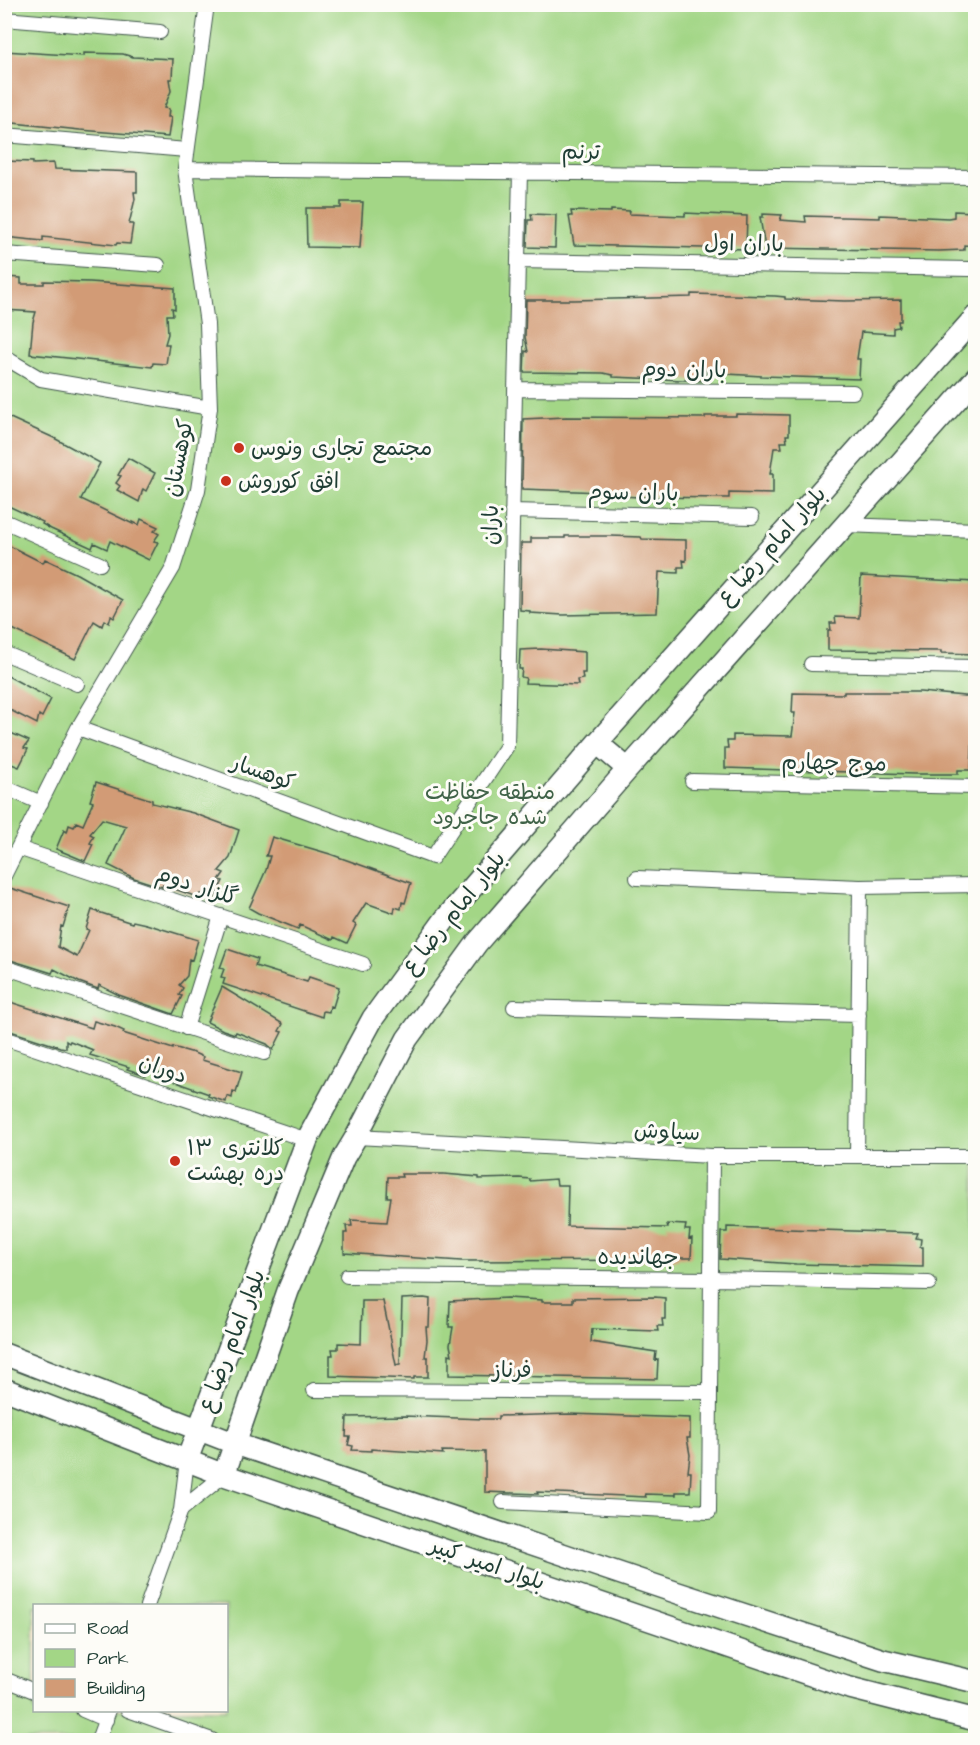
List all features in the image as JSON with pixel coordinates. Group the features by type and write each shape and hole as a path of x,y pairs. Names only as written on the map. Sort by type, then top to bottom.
{"main road":[{"name":"بلوار امام رضا ع","path":"187,1460 307,1140 372,1018 446,918 597,743 975,316"},
{"name":"بلوار امام رضا ع","path":"224,1475 288,1291 344,1157 407,1039 470,953 628,769 975,378"},
{"path":"597,743 628,769"},
{"name":"بلوار امیر کبیر","path":"4,1354 236,1444 883,1660 975,1682"},
{"name":"بلوار امیر کبیر","path":"4,1389 224,1475 846,1687 975,1720"},
{"path":"714,1605 714,1642"}],"street":[{"name":"کوهستان","path":"4,876 78,728 172,568 198,490 210,408 207,324 185,169 207,4"},
{"path":"4,19 160,32"},
{"path":"4,135 187,150"},
{"name":"ترنم","path":"185,169 975,177"},
{"name":"باران","path":"433,857 507,746 520,172"},
{"path":"4,254 158,265"},
{"name":"باران اول","path":"518,261 970,269"},
{"path":"4,357 41,379 210,408"},
{"name":"باران دوم","path":"515,389 853,392"},
{"name":"باران سوم","path":"512,511 752,517"},
{"path":"4,521 100,564"},
{"path":"845,525 975,530"},
{"path":"4,653 77,684"},
{"path":"811,664 975,667"},
{"name":"کوهسار","path":"78,728 433,857"},
{"name":"موج چهارم","path":"693,781 975,787"},
{"path":"4,787 41,803"},
{"name":"گلزار دوم","path":"18,848 363,964"},
{"path":"636,878 860,887 975,885"},
{"path":"857,1156 860,887"},
{"path":"186,1028 221,916"},
{"path":"4,967 264,1053"},
{"path":"514,1007 859,1015"},
{"name":"دوران","path":"4,1038 307,1140"},
{"name":"سیاوش","path":"356,1137 712,1156 975,1156"},
{"path":"503,1502 709,1512 712,1156"},
{"name":"جهاندیده","path":"346,1276 929,1283"},
{"name":"فرناز","path":"314,1390 710,1392"},
{"path":"147,1604 181,1510 187,1460"},
{"path":"181,1510 224,1475"},
{"path":"4,1679 33,1691"},
{"path":"93,1712 108,1715 98,1740"},
{"path":"134,1712 212,1740"}],"green space":[{"name":"منطقه حفاظت شده جاجرود","path":"5,5 975,5 975,1740 5,1740"}],"building":[{"path":"4,51 84,56 84,53 123,54 133,57 173,59 172,79 169,79 171,91 164,108 169,109 168,117 171,117 168,137 4,122"},
{"path":"4,161 33,162 33,164 54,163 55,169 137,172 137,192 134,192 135,199 129,224 133,224 130,244 117,243 116,245 43,237 43,241 4,237"},
{"path":"341,202 363,202 360,248 307,247 306,208 341,208"},
{"path":"611,210 630,211 629,214 685,216 685,213 747,216 746,249 574,245 569,216 572,216 571,211 611,212"},
{"path":"954,211 973,212 971,217 975,218 975,246 964,245 964,250 939,251 765,248 760,217 763,217 763,214 782,215 780,220 806,222 805,216 880,218 880,215 948,218 954,217"},
{"path":"531,214 556,215 555,248 527,247 528,220 532,220"},
{"path":"4,277 21,278 21,284 44,284 44,281 90,282 175,288 175,309 172,308 173,315 167,315 168,334 165,344 169,344 166,364 153,363 152,367 30,354 36,312 4,310"},
{"path":"691,294 775,296 785,297 785,299 845,301 901,300 901,321 898,321 899,327 893,328 893,334 861,332 857,359 860,359 859,379 727,374 726,371 706,370 706,381 613,377 613,375 603,373 524,372 525,351 528,352 525,337 526,300 691,297"},
{"path":"736,414 789,415 787,442 781,442 782,448 774,448 770,474 773,474 773,494 729,493 729,498 639,497 603,495 602,492 522,489 523,419 705,418 705,416 736,416"},
{"path":"8,417 100,463 81,499 133,524 133,522 139,525 141,519 158,527 154,531 159,534 154,541 158,542 149,560 110,541 107,549 94,543 92,548 4,504 4,423"},
{"path":"128,458 155,473 146,491 143,489 139,502 117,490 120,486 116,483 121,476 118,475"},
{"path":"565,536 686,540 686,561 683,560 684,567 678,567 678,573 659,572 657,613 563,615 530,613 530,611 520,610 521,543 531,543 531,538 565,538"},
{"path":"4,543 43,563 45,559 77,574 123,600 114,618 111,616 109,623 104,620 102,626 94,621 75,659 4,625"},
{"path":"861,576 975,582 975,654 941,653 941,651 828,650 828,630 831,630 830,623 836,623 835,617 859,618"},
{"path":"520,650 585,652 585,673 582,673 583,679 577,680 578,685 525,683 526,678 521,677 522,669 519,669"},
{"path":"4,674 51,699 42,717 39,715 37,724 4,707"},
{"path":"844,692 920,692 975,697 975,730 973,730 971,770 958,770 958,774 914,774 725,768 725,748 728,748 727,741 733,741 733,735 792,736 795,713 792,713 793,693 844,694"},
{"path":"4,730 29,741 24,748 28,749 19,767 4,761"},
{"path":"96,782 152,800 152,803 193,813 239,830 230,858 219,871 224,873 219,880 223,881 214,899 201,894 200,898 163,885 162,887 134,878 108,865 126,826 102,819 90,834 94,836 90,843 93,844 85,861 56,849 64,830 67,832 69,825 74,827 76,822 83,825 93,802 90,801"},
{"path":"272,837 330,854 411,883 405,903 402,902 401,909 395,907 394,913 366,903 353,923 356,925 347,943 334,937 333,940 300,925 298,929 258,913 249,908 266,870 270,856 266,856"},
{"path":"4,886 69,907 63,927 61,926 58,947 77,957 89,930 86,929 92,910 198,940 192,960 189,959 187,976 179,985 183,988 179,995 182,996 173,1014 119,995 99,985 98,989 79,982 54,969 52,973 4,958"},
{"path":"227,949 257,959 255,966 307,982 309,977 339,987 333,1007 330,1006 329,1012 323,1011 322,1017 223,984 225,978 221,977 224,969 220,968"},
{"path":"222,987 283,1024 279,1031 282,1032 273,1050 267,1044 236,1032 235,1034 223,1030 207,1022"},
{"path":"7,1001 92,1028 94,1021 115,1027 124,1031 123,1033 173,1049 173,1047 194,1053 203,1057 202,1060 242,1072 236,1092 233,1091 232,1098 227,1096 226,1102 169,1080 172,1076 147,1069 145,1075 127,1069 129,1067 90,1055 93,1050 70,1041 69,1043 66,1041 66,1048 60,1047 4,1029 4,1010"},
{"path":"401,1174 444,1174 479,1177 479,1179 519,1178 530,1179 530,1181 556,1179 557,1185 568,1185 567,1226 668,1228 667,1224 686,1225 685,1230 690,1230 689,1239 692,1238 691,1258 678,1258 678,1260 461,1261 344,1253 344,1233 347,1233 346,1226 352,1226 351,1220 387,1222 391,1197 387,1197 388,1177 402,1177"},
{"path":"727,1227 918,1233 916,1238 921,1239 920,1247 923,1247 923,1267 796,1264 720,1259 721,1232 727,1232"},
{"path":"507,1298 542,1300 542,1302 573,1302 573,1298 665,1298 665,1319 662,1319 663,1326 657,1326 658,1331 592,1329 591,1342 656,1352 657,1379 449,1375 453,1327 449,1327 450,1301"},
{"path":"402,1299 430,1299 425,1357 428,1357 428,1377 414,1377 414,1379 330,1376 332,1349 338,1349 338,1343 361,1344 362,1301 383,1301 396,1365 400,1364"},
{"path":"570,1414 690,1418 690,1438 687,1438 690,1455 688,1472 691,1472 690,1492 676,1492 676,1495 645,1494 646,1497 485,1492 485,1452 442,1451 443,1454 371,1449 371,1451 352,1450 353,1446 348,1445 350,1437 346,1437 347,1417 498,1419 498,1416"}],"place":[{"name":"مجتمع تجاری ونوس","path":"239,448"},
{"name":"افق کوروش","path":"226,481"},
{"name":"کلانتری ۱۳ دره بهشت","path":"175,1161"}]}
